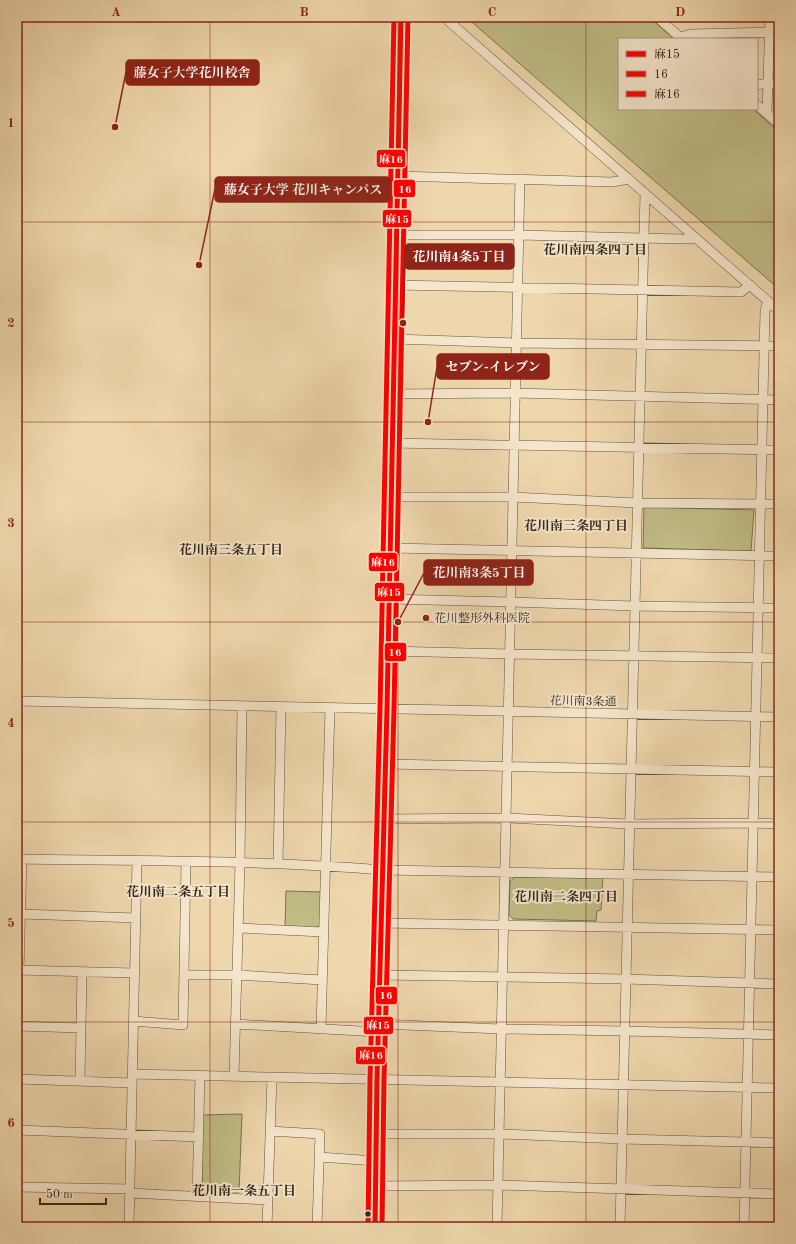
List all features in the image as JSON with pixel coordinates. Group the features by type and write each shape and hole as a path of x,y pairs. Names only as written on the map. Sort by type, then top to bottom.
{"street":[{"path":"375,1227 401,17"},
{"path":"444,17 779,311"},
{"path":"657,17 681,38 691,34 774,32"},
{"path":"767,114 768,83 774,32 770,17"},
{"path":"758,85 768,83 779,84"},
{"path":"758,106 779,124"},
{"path":"398,176 612,182 628,179"},
{"path":"498,1227 502,977 520,179"},
{"path":"620,1227 631,714 645,193"},
{"path":"396,235 519,235 683,240 696,238"},
{"path":"395,286 741,292 750,285"},
{"path":"744,1227 756,772 764,346 765,310 768,301"},
{"path":"394,339 516,343 779,346"},
{"path":"393,394 515,393 779,400"},
{"path":"392,443 779,450"},
{"path":"391,498 513,498 637,503 779,504"},
{"path":"390,548 779,556"},
{"path":"389,599 634,606 779,608"},
{"path":"388,651 633,657 779,658"},
{"name":"花川南3条通","path":"17,701 779,717"},
{"path":"234,1076 240,863 242,706"},
{"path":"278,864 280,707"},
{"path":"321,1028 330,708"},
{"path":"386,764 779,772"},
{"path":"384,819 506,818 629,824 779,824"},
{"path":"134,973 18,970 21,914 19,859 325,865 383,870 779,877"},
{"path":"129,1227 137,861"},
{"path":"133,1021 183,1025 186,862"},
{"path":"21,914 136,918"},
{"path":"382,923 779,930"},
{"path":"238,928 323,932"},
{"path":"80,1081 82,972"},
{"path":"381,974 779,984"},
{"path":"184,975 237,975 322,980"},
{"path":"235,1024 321,1028 501,1029 779,1035"},
{"path":"17,1026 81,1028"},
{"path":"197,1196 200,1076"},
{"path":"17,1079 80,1081 234,1076 779,1088"},
{"path":"267,1227 272,1077"},
{"path":"17,1130 199,1137"},
{"path":"270,1131 320,1134 317,1227"},
{"path":"377,1134 499,1134 779,1143"},
{"path":"319,1158 376,1160"},
{"path":"376,1186 621,1188 779,1194"},
{"path":"17,1187 130,1191 268,1200"}],"shaded area":[{"path":"466,17 649,17 673,38 618,38 618,110 754,110 779,132 779,289"},
{"path":"644,507 754,510 751,551 643,548"},
{"path":"515,877 603,878 601,910 597,911 596,921 513,919 509,915 510,881"},
{"path":"286,891 321,892 321,924 317,928 285,927"},
{"path":"242,1114 239,1192 204,1191 202,1187 202,1115"}],"transit line":[{"name":"麻16","path":"368,1227 394,17"},
{"name":"麻15","path":"375,1227 401,17"},
{"name":"16","path":"382,1227 408,17"}],"place":[{"name":"藤女子大学花川校舎","path":"115,127"},
{"name":"藤女子大学 花川キャンパス","path":"199,265"},
{"name":"花川南4条5丁目","path":"403,323"},
{"name":"セブン-イレブン","path":"428,422"},
{"name":"花川整形外科医院","path":"426,618"},
{"name":"花川南3条5丁目","path":"398,622"}],"district":[{"name":"花川南四条四丁目","path":"595,249"},
{"name":"花川南三条四丁目","path":"576,525"},
{"name":"花川南三条五丁目","path":"231,549"},
{"name":"花川南二条五丁目","path":"178,891"},
{"name":"花川南二条四丁目","path":"566,896"},
{"name":"花川南一条五丁目","path":"244,1190"}]}
